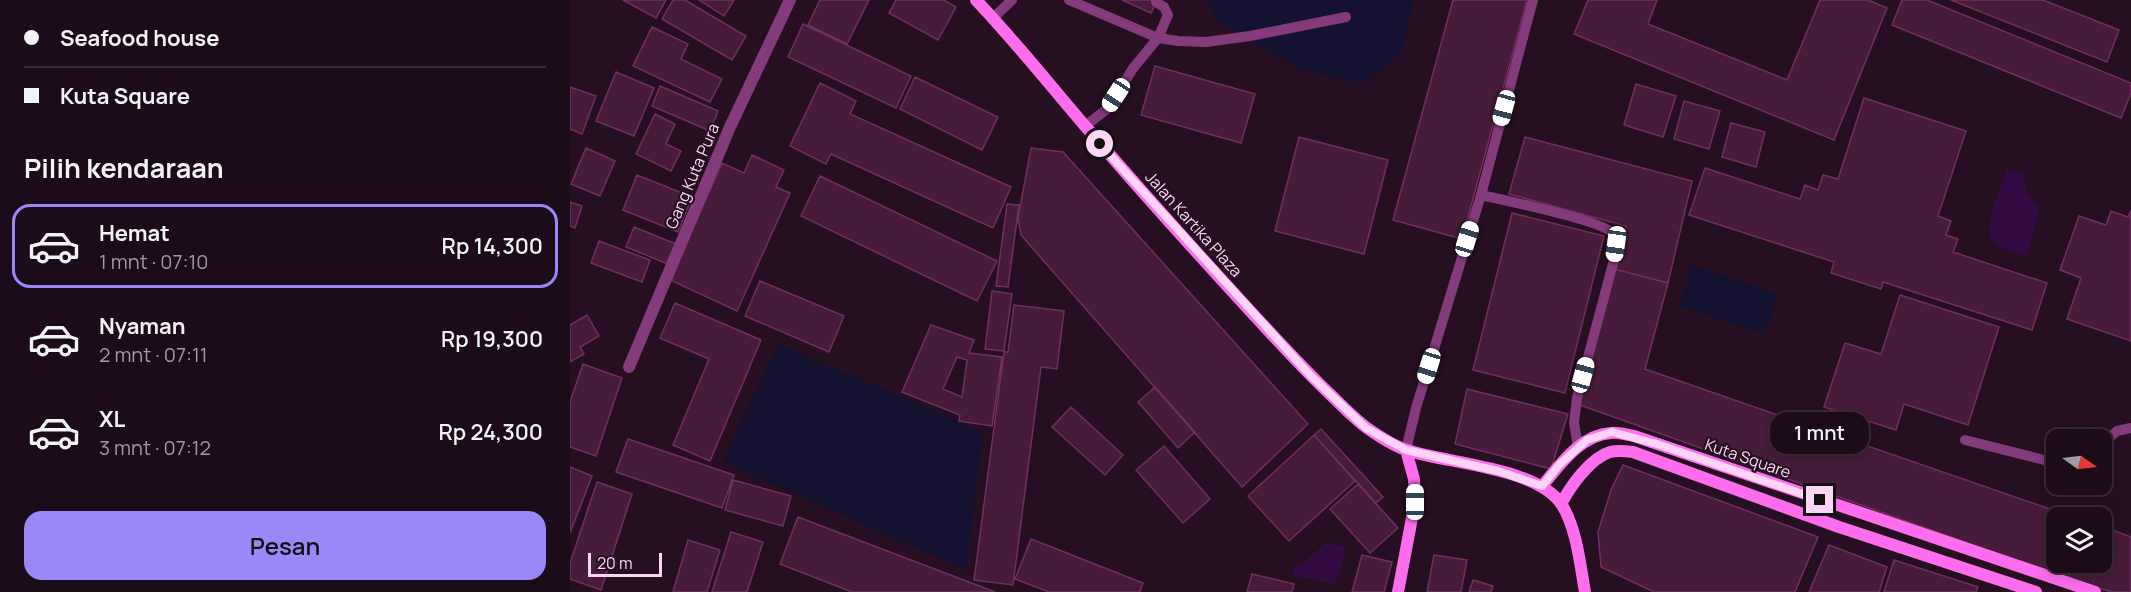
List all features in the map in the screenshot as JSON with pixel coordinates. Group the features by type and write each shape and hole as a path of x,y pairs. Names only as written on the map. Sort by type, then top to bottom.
{"main road":[{"name":"Jalan Kartika Plaza","path":"976,0 1053,85 1085,126 1310,375 1366,428 1406,450 1498,471 1542,486"},
{"name":"Kuta Square","path":"1542,486 1587,440 1612,432 1634,436 2095,592"},
{"path":"1398,592 1415,502 1414,479 1406,450"},
{"name":"Kuta Square","path":"1561,504 1568,490 1588,467 1606,453 1620,450 1633,452 1845,529 2036,592"},
{"path":"1542,486 1561,504 1574,537 1585,592"},
{"path":"1845,529 1851,511"}],"street":[{"name":"Gang Kuta Pura","path":"629,367 730,126 790,0"}],"lane":[{"path":"993,18 1012,0"},
{"path":"1069,0 1158,38 1206,42 1250,36 1346,17"},
{"path":"1406,450 1416,408 1481,195 1533,0"},
{"path":"1085,126 1107,109 1134,67 1158,38 1168,15 1164,7 1156,2"},
{"path":"1481,195 1582,219 1609,229 1614,235 1616,244 1614,260 1577,398 1574,423 1578,447"},
{"path":"2112,435 2117,431 2131,428"},
{"path":"1965,440 2046,460"}],"shaded area":[{"path":"1206,0 1414,0 1401,54 1362,84 1297,68 1218,21"},
{"path":"2007,169 2023,175 2027,191 2039,211 2027,257 1996,244 1991,238 1993,208"},
{"path":"1692,265 1778,294 1764,334 1679,306"},
{"path":"778,344 983,432 966,570 722,462"},
{"path":"1326,542 1346,547 1336,584 1294,576 1292,568 1303,564"}],"building":[{"path":"623,0 666,0 656,18"},
{"path":"673,0 685,0 746,36 732,60 662,19"},
{"path":"699,0 734,0 724,16"},
{"path":"820,0 869,0 847,44 808,25"},
{"path":"896,0 944,0 956,7 938,40 889,13"},
{"path":"1122,0 1157,0 1151,13"},
{"path":"1453,0 1527,0 1462,239 1393,220"},
{"path":"1588,0 1657,0 1648,24 1787,80 1820,0 1868,0 1887,8 1834,140 1574,34"},
{"path":"1902,0 1927,0 2131,83 2131,93 2121,118 1892,25"},
{"path":"1951,0 2043,0 2119,30 2107,62"},
{"path":"803,24 911,76 896,108 788,57"},
{"path":"652,27 688,44 681,59 722,79 710,102 633,66"},
{"path":"1155,66 1255,94 1241,143 1141,115"},
{"path":"616,72 654,88 634,136 596,121"},
{"path":"915,77 998,117 982,150 900,109"},
{"path":"820,83 856,101 850,114 1011,187 993,228 831,154 826,164 790,146"},
{"path":"1636,84 1676,96 1663,137 1624,125"},
{"path":"660,86 718,111 710,131 652,106"},
{"path":"570,87 596,96 582,134 570,129"},
{"path":"1864,98 1966,131 1938,216 1951,221 1946,235 1958,239 1953,252 2047,283 2032,330 1883,282 1881,289 1831,273 1834,262 1689,215 1705,168 1800,199 1805,185 1818,190 1823,175 1838,179"},
{"path":"1684,101 1720,111 1709,149 1674,139"},
{"path":"655,114 675,124 666,144 681,151 671,171 636,154"},
{"path":"1731,123 1765,132 1756,167 1722,157"},
{"path":"1299,137 1388,160 1364,254 1275,231"},
{"path":"1525,137 1692,181 1668,283 1614,269 1626,226 1509,194"},
{"path":"586,148 615,161 600,196 571,184"},
{"path":"1031,148 1063,152 1308,424 1242,487 1021,235 1018,218"},
{"path":"752,155 784,170 776,187 790,193 737,311 670,280 722,163 744,173"},
{"path":"637,175 692,197 678,232 623,210"},
{"path":"820,176 997,261 977,301 801,216"},
{"path":"570,202 582,206 575,228 570,226"},
{"path":"1007,204 1019,205 1008,287 996,286"},
{"path":"2131,210 2131,341 2067,319 2081,278 2060,270 2079,216 2106,225 2111,211 2128,217"},
{"path":"1512,213 1604,236 1565,393 1473,370"},
{"path":"634,227 676,244 668,264 626,247"},
{"path":"599,241 650,260 642,282 591,263"},
{"path":"1614,269 1668,283 1645,369 2046,508 2046,571 1577,404"},
{"path":"760,281 844,316 829,352 745,316"},
{"path":"992,291 1012,294 1004,351 985,349"},
{"path":"1900,295 1999,327 1968,425 1904,404 1896,430 1824,407 1845,343 1881,354"},
{"path":"675,303 761,340 710,461 673,445 709,359 660,338"},
{"path":"1014,305 1064,311 1057,369 1041,367 1013,585 974,580 1004,352 1008,352"},
{"path":"587,315 599,336 580,347 584,354 570,362 570,325"},
{"path":"931,325 974,340 969,353 1002,357 992,426 959,421 960,415 902,392","holes":["957,357 967,360 962,397 943,389"]},
{"path":"583,364 622,378 596,456 570,447 570,402"},
{"path":"1155,387 1195,432 1178,448 1138,402"},
{"path":"1467,389 1568,414 1551,469 1455,444"},
{"path":"1071,407 1123,455 1105,475 1052,427"},
{"path":"1321,429 1383,497 1376,503 1314,435"},
{"path":"1314,435 1355,481 1289,541 1248,496"},
{"path":"628,439 734,475 722,508 616,472"},
{"path":"1164,446 1210,499 1183,523 1136,470"},
{"path":"1623,465 1818,537 1795,592 1654,592 1601,567 1598,532 1611,490"},
{"path":"570,467 592,476 570,533"},
{"path":"733,480 791,496 783,526 725,510"},
{"path":"597,482 632,494 601,590 570,579 570,563"},
{"path":"1358,484 1398,528 1370,553 1330,509"},
{"path":"798,517 995,592 852,592 780,564"},
{"path":"2112,530 2131,537 2131,592 2112,592 2052,573 2112,573"},
{"path":"731,532 763,542 747,592 712,592"},
{"path":"1031,539 1143,583 1140,592 1049,592 1015,579"},
{"path":"688,540 720,550 707,592 673,592"},
{"path":"1829,545 1887,567 1879,592 1809,592"},
{"path":"1362,555 1392,562 1384,592 1352,592"},
{"path":"1434,555 1467,560 1461,592 1427,592"},
{"path":"1894,560 1978,587 1976,592 1884,592"},
{"path":"1252,574 1294,584 1292,592 1247,592"},
{"path":"1473,580 1493,586 1491,592 1469,592"}],"route":[{"path":"1100,144 1310,375 1366,428 1391,443 1406,450 1498,471 1530,480 1542,486 1560,464 1587,440 1612,432 1634,436 1820,500"}]}
